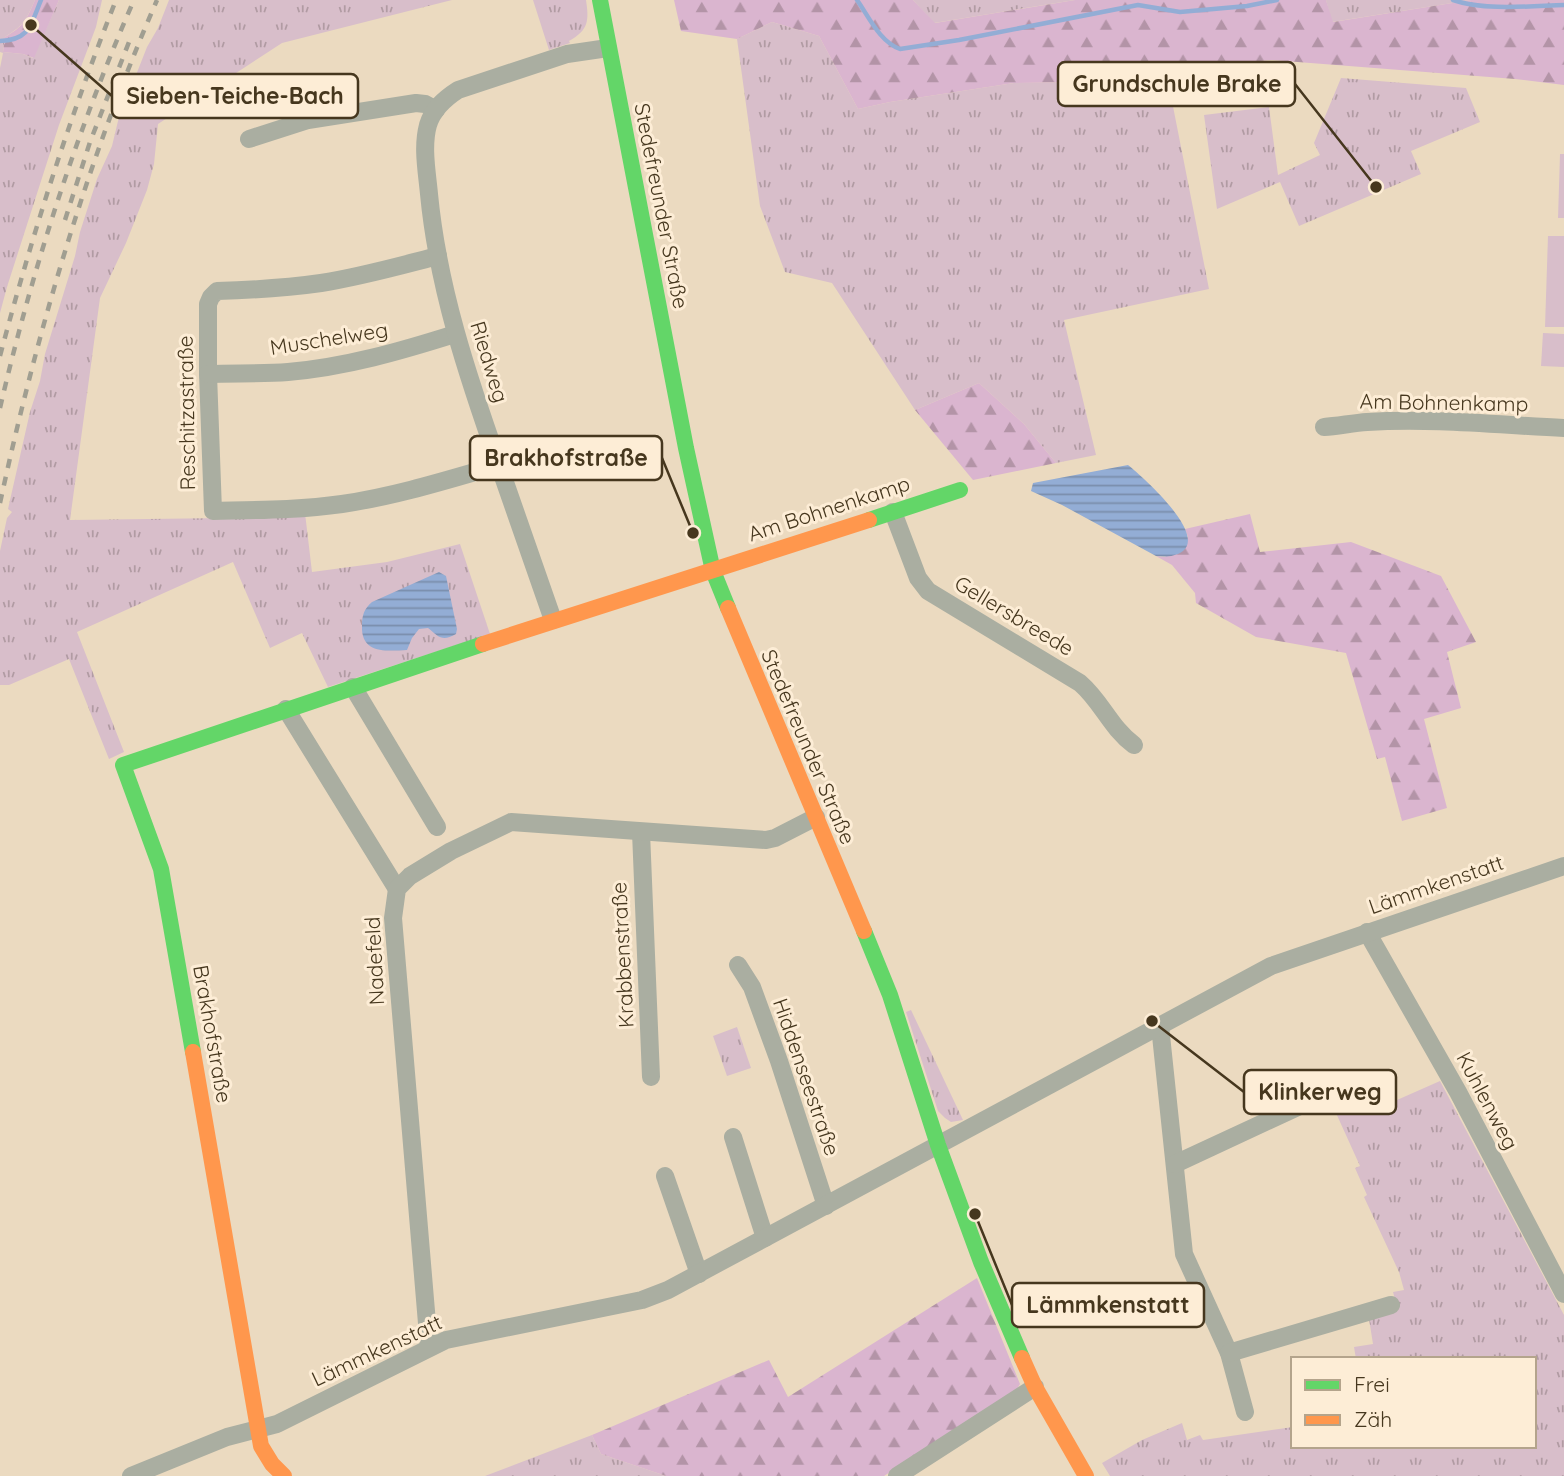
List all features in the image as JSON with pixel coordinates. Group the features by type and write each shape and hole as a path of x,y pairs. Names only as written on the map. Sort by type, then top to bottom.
{"street":[{"name":"Stedefreunder Straße","path":"600,0 685,441 713,571 730,618 890,995 938,1144 1028,1391 1086,1476"},
{"path":"249,139 308,120 416,103 436,110 445,98 470,85 567,54 608,48"},
{"name":"Riedweg","path":"436,110 428,125 426,149 438,256 456,334 479,410 553,620"},
{"name":"Reschitzastraße","path":"438,256 323,283 285,288 217,291 211,297 208,304 208,374 213,511 340,504 409,491 499,465"},
{"name":"Muschelweg","path":"208,374 289,372 330,366 409,349 456,334"},
{"name":"Am Bohnenkamp","path":"1324,427 1394,421 1564,428"},
{"name":"Am Bohnenkamp","path":"713,571 960,490"},
{"name":"Gellersbreede","path":"893,512 923,586 928,591 1080,683 1092,694 1117,731 1134,745"},
{"name":"Brakhofstraße","path":"284,1476 272,1464 261,1446 161,869 123,765 553,620 713,571"},
{"path":"353,687 437,827"},
{"path":"286,709 397,889"},
{"name":"Nadefeld","path":"429,1347 393,918 397,889 410,876 451,851 511,822 766,841 816,817"},
{"name":"Krabbenstraße","path":"641,832 652,1077"},
{"name":"Lämmkenstatt","path":"131,1476 227,1437 277,1424 446,1340 642,1300 668,1290 1271,966 1564,866"},
{"name":"Kuhlenweg","path":"1367,932 1458,1092 1564,1294"},
{"name":"Hiddenseestraße","path":"738,965 752,986 826,1206"},
{"path":"1160,1026 1184,1254 1229,1353 1245,1412"},
{"path":"1175,1164 1304,1104"},
{"path":"733,1137 765,1238"},
{"path":"664,1176 699,1274"},
{"path":"1229,1353 1391,1305"},
{"path":"897,1476 1028,1391"}],"green space":[{"path":"0,0 35,0 24,22 5,37 3,52 33,58 59,0 102,0 96,27 59,125 0,313 0,68 3,53 0,52"},
{"path":"35,0 59,0 34,58 3,52 5,37 24,22"},
{"path":"169,0 452,0 282,43 158,124 154,164 147,190 100,298 70,520 226,518 305,513 312,572 387,562 460,544 490,634 328,687 302,633 270,648 233,562 77,632 124,752 109,759 69,659 9,685 0,685 0,551 7,518 12,512 8,509 30,412 80,232 97,179 112,146 118,121"},
{"path":"533,0 586,0 587,19 581,33 569,41 570,43 549,50"},
{"path":"674,0 913,0 935,23 1075,0 1326,0 1333,22 1471,0 1564,0 1564,85 1272,60 1190,67 1168,81 1014,83 858,109 819,36 772,22 737,39 681,31"},
{"path":"913,0 1075,0 934,23"},
{"path":"1326,0 1471,0 1332,22"},
{"path":"772,22 819,36 858,109 1014,83 1168,81 1209,289 1064,320 1096,455 1056,463 1024,424 979,383 915,410 832,283 785,272 760,206 737,39"},
{"path":"1341,78 1466,88 1480,122 1411,151 1421,174 1299,226 1280,182 1217,209 1204,115 1269,107 1278,175 1320,155 1314,143"},
{"path":"1560,154 1564,154 1564,218 1558,218"},
{"path":"1548,236 1564,236 1564,327 1545,327"},
{"path":"1543,333 1564,334 1564,367 1541,366"},
{"path":"979,383 1024,424 1056,463 973,480 915,410"},
{"path":"1250,514 1260,552 1351,542 1441,576 1476,642 1447,652 1461,708 1424,719 1447,808 1402,821 1385,757 1377,759 1346,653 1256,637 1196,603 1195,593 1172,565 1156,556 1165,557 1188,537 1185,529"},
{"path":"911,1010 963,1120 951,1122 938,1111 906,1012"},
{"path":"737,1027 751,1068 727,1076 713,1036"},
{"path":"1440,1081 1564,1315 1564,1476 1110,1476 1102,1463 1142,1440 1182,1423 1187,1440 1200,1435 1203,1440 1291,1427 1291,1448 1536,1448 1536,1357 1356,1357 1354,1347 1373,1344 1369,1319 1398,1310 1393,1292 1404,1290 1399,1272 1364,1197 1367,1195 1355,1168 1360,1166 1331,1102 1352,1092 1363,1115"},
{"path":"977,1278 1020,1384 1017,1389 884,1476 666,1476 601,1454 592,1435 769,1360 788,1397"},
{"path":"592,1435 601,1454 666,1476 485,1476"}],"water":[{"path":"1128,465 1158,492 1179,519 1188,543 1180,553 1156,556 1031,491 1033,483"},
{"path":"439,572 446,576 456,634 444,638 428,628 419,629 407,650 391,651 370,646 363,635 362,626 365,610 369,605"}],"waterway":[{"path":"0,41 18,38 24,34 32,23 41,0"},
{"path":"857,0 881,35 900,49 1138,5 1180,12 1247,6 1277,0"},
{"path":"1453,0 1493,7 1564,5"}],"railway":[{"path":"0,356 53,176 116,0"},
{"path":"0,408 26,304 58,201 94,99 134,0"},
{"path":"0,503 30,375 66,248 108,122 157,0"},
{"path":"65,220 90,142 129,42"}],"traffic: fast":[{"path":"600,0 686,448 713,571 728,608"},
{"path":"869,520 960,490"},
{"path":"193,1052 161,869 123,765 483,644"},
{"path":"864,931 890,995 938,1145 981,1262 1022,1358"}],"traffic: slow":[{"path":"483,644 869,520"},
{"path":"728,608 864,931"},
{"path":"193,1052 261,1446 272,1464 284,1476"},
{"path":"1022,1358 1035,1387 1086,1476"}],"place":[{"name":"Sieben-Teiche-Bach","path":"31,25"},
{"name":"Grundschule Brake","path":"1376,187"},
{"name":"Brakhofstraße","path":"693,533"},
{"name":"Klinkerweg","path":"1152,1021"},
{"name":"Lämmkenstatt","path":"975,1214"}]}
